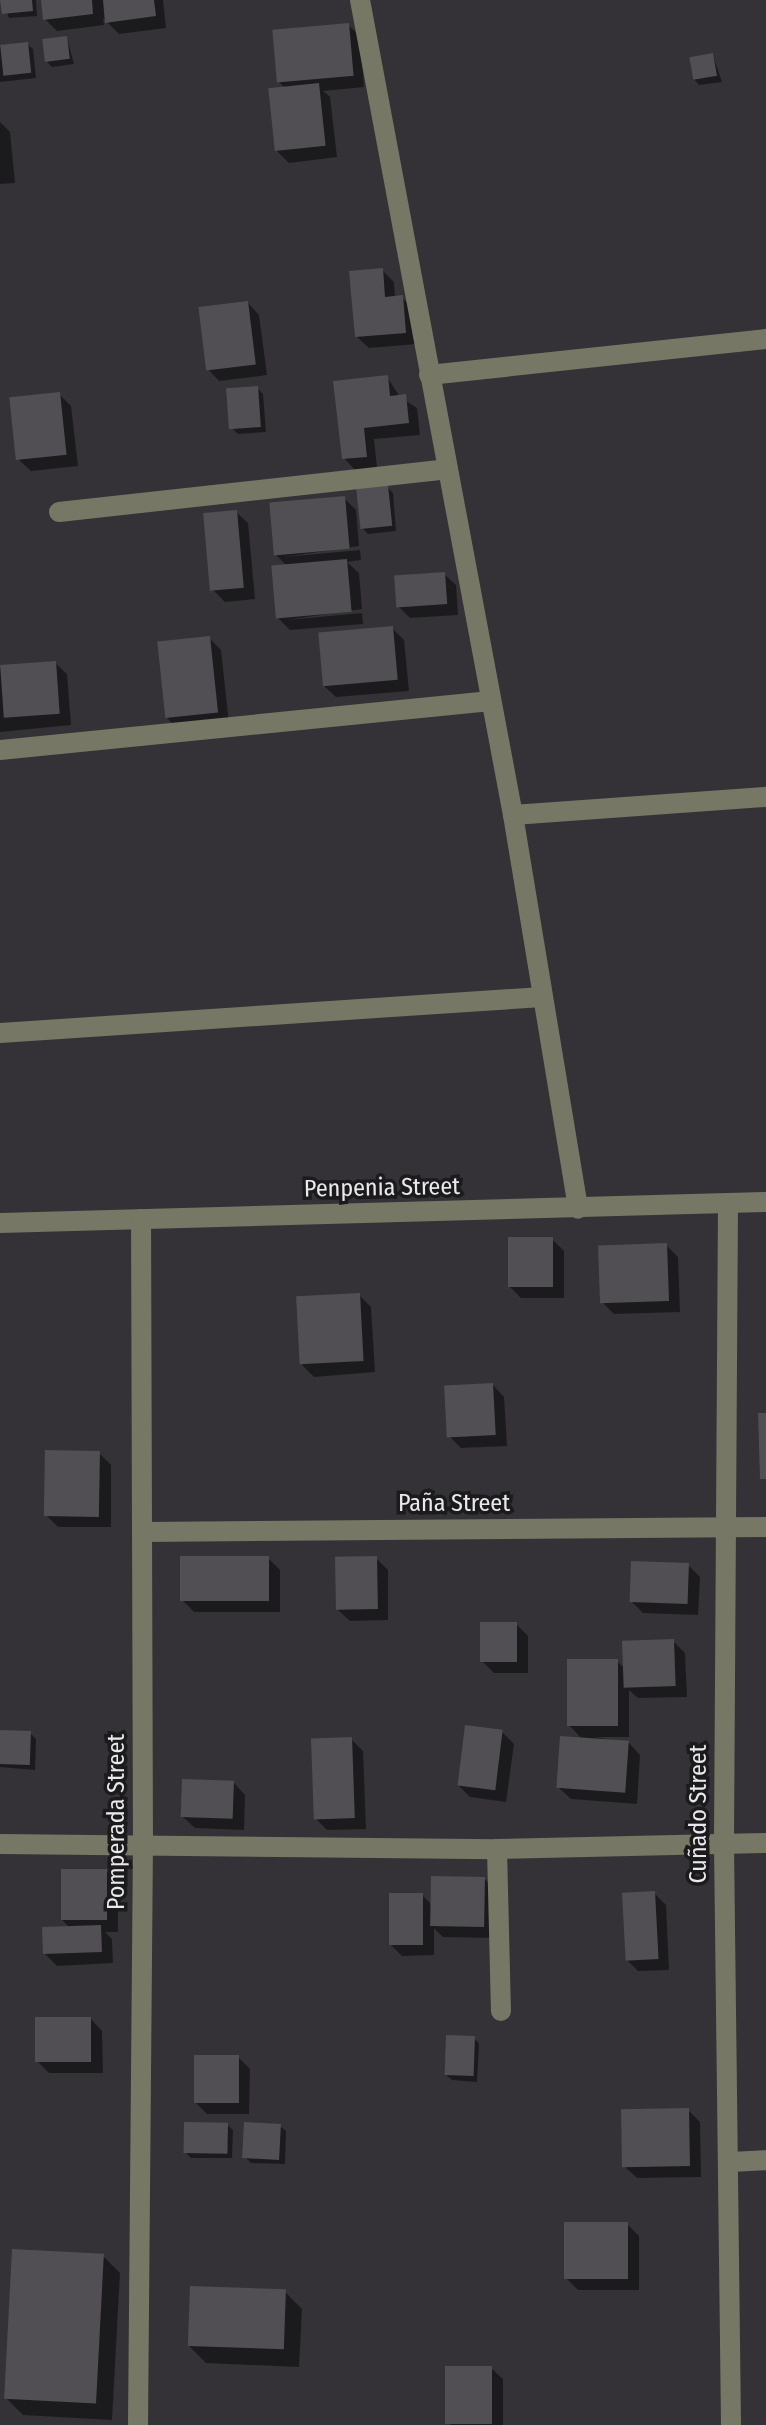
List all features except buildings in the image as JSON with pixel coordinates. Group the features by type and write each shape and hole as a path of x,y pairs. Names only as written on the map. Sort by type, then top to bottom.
{"street":[{"path":"360,0 513,815 578,1209"},
{"path":"429,375 766,339"},
{"path":"59,512 447,469"},
{"path":"0,750 491,701"},
{"path":"513,815 766,797"},
{"path":"0,1033 542,997"},
{"name":"Penpenia Street","path":"0,1223 766,1202"},
{"name":"Cuñado Street","path":"728,1203 724,1844 731,2162 731,2425"},
{"name":"Pomperada Street","path":"138,2425 143,1846 141,1219"},
{"name":"Paña Street","path":"142,1532 766,1527"},
{"path":"0,1844 497,1849 766,1843"},
{"path":"497,1849 501,2011"},
{"path":"731,2162 766,2160"}]}
